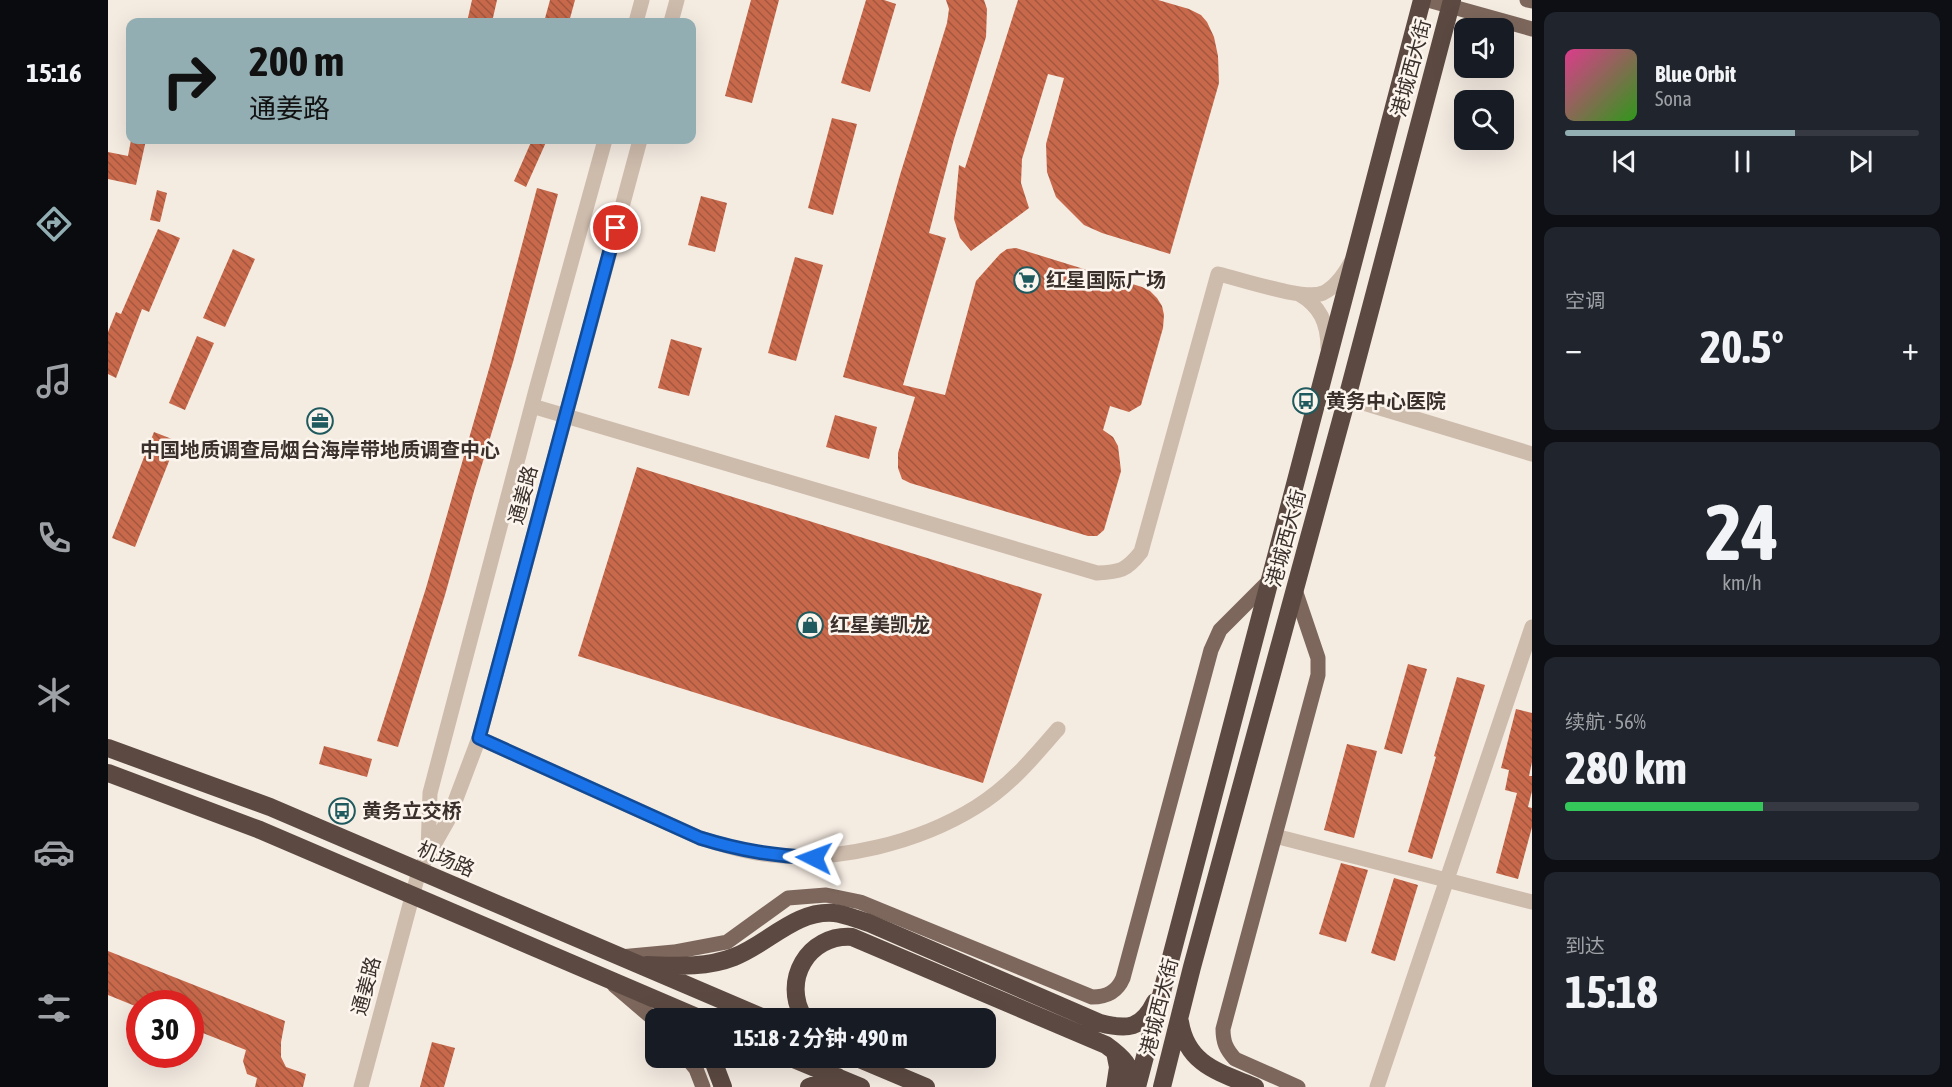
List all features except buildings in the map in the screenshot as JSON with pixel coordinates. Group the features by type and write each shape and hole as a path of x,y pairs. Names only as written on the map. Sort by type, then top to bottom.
{"highway":[{"name":"港城西大街","path":"1135,1087 1171,958 1422,0"},
{"name":"港城西大街","path":"1162,1087 1452,2"},
{"name":"机场路","path":"108,748 270,807 740,1008"},
{"path":"108,773 260,830 675,1008"},
{"path":"636,965 694,966 733,958 761,944 787,925 810,915 834,913 869,923 1100,1023 1128,1028 1137,1024 1151,1010 1171,958"},
{"path":"801,1008 797,997 797,977 802,963 820,944 841,936 852,937 1106,1045 1130,1068 1135,1087"},
{"path":"627,988 659,1008"},
{"path":"1179,1018 1184,1042 1200,1061 1255,1087"},
{"path":"1115,1052 1118,1067 1115,1087"},
{"path":"716,1068 723,1087"},
{"path":"816,1068 861,1087"},
{"path":"881,1068 926,1087"},
{"path":"809,1087 838,1077"}],"main road":[{"path":"1428,0 1452,2 1532,29"},
{"path":"1527,0 1532,1"},
{"path":"618,957 674,952 727,942 788,898 826,895 860,902 1092,997 1111,994 1123,978 1211,650 1220,630 1269,581"},
{"path":"1295,590 1318,658 1317,675 1223,1029 1223,1042 1227,1051 1240,1063 1298,1087"},
{"path":"608,979 645,1011"},
{"path":"695,1068 703,1087"}],"street":[{"path":"637,18 642,0"},
{"path":"672,18 677,0"},
{"name":"通姜路","path":"428,854 430,793 604,144"},
{"name":"通姜路","path":"361,1087 419,871 448,820 479,738 639,144"},
{"path":"532,406 1097,573 1117,572 1130,566 1141,552 1218,274 1299,294 1313,295 1324,292 1343,275 1354,257"},
{"path":"1299,294 1319,309 1327,326 1328,356"},
{"path":"1347,398 1532,454"},
{"path":"1377,1087 1532,627"},
{"path":"479,738 700,838 733,848 770,855 814,858 890,844 938,826 977,807 1021,771 1058,729"},
{"path":"1275,836 1532,902"}],"place":[{"name":"红星国际广场","path":"1027,280"},
{"name":"黄务中心医院","path":"1306,401"},
{"name":"中国地质调查局烟台海岸带地质调查中心","path":"320,421"},
{"name":"红星美凯龙","path":"810,625"},
{"name":"黄务立交桥","path":"342,811"}],"route":[{"path":"616,228 479,738 700,838 733,848 770,855 814,858"}]}
